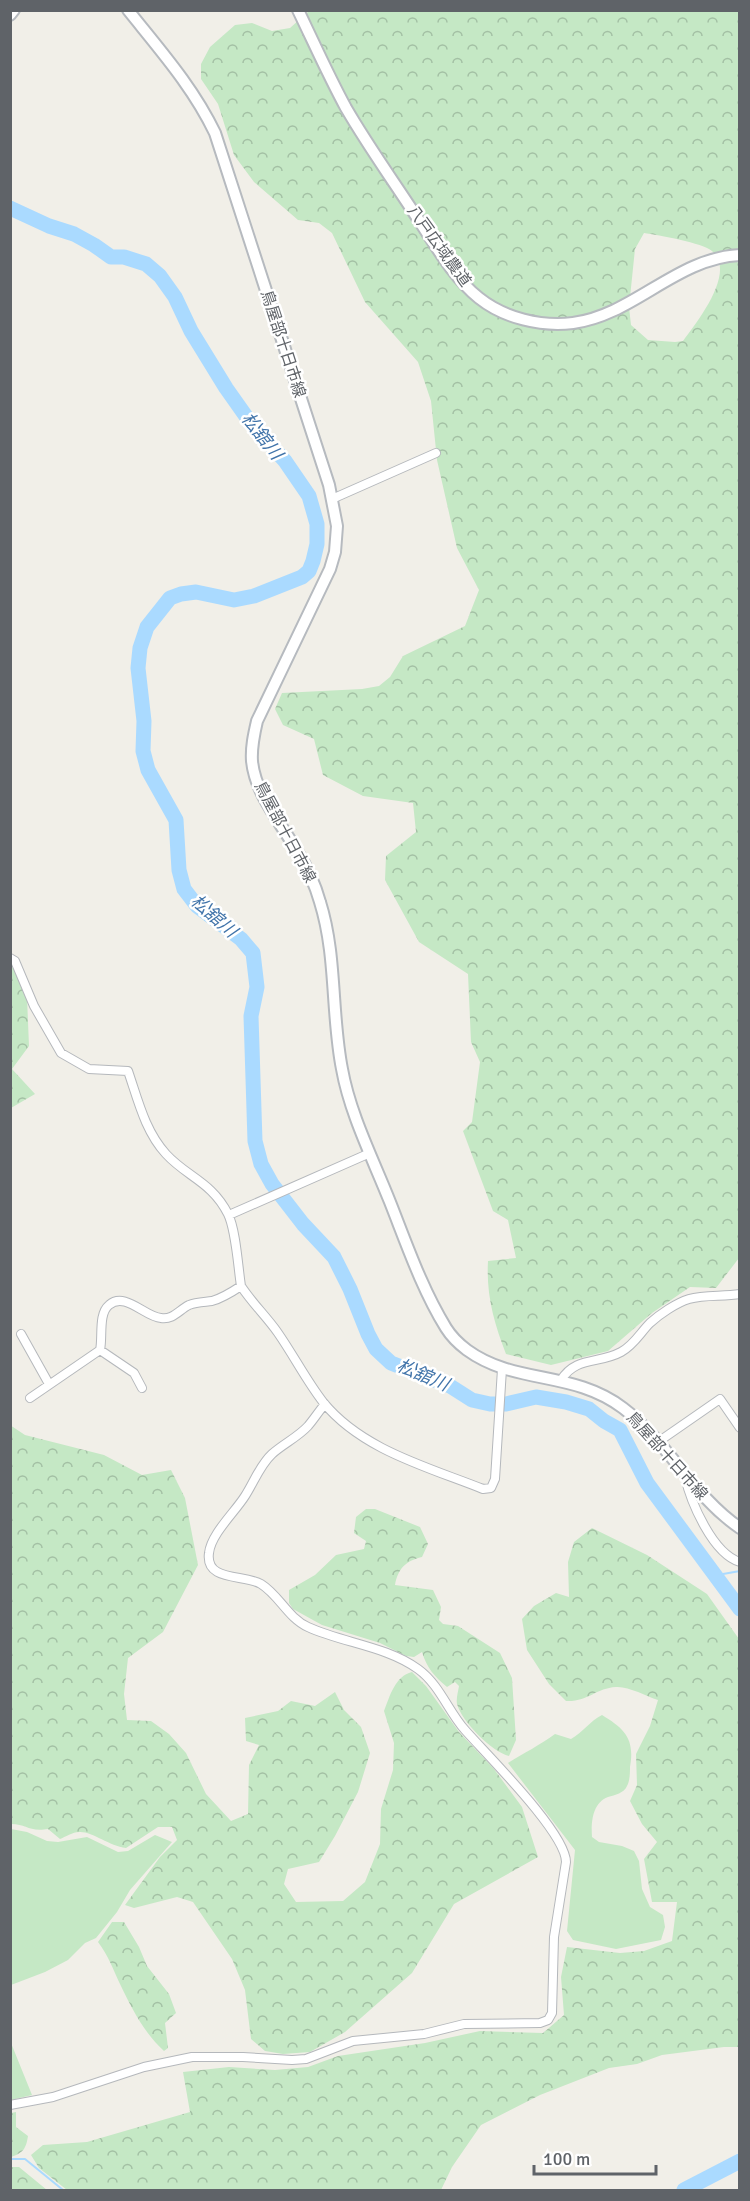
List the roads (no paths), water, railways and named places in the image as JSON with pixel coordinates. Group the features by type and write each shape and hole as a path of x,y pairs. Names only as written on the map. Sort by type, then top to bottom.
{"main road":[{"path":"10,15 14,10"},
{"name":"鳥屋部十日市線","path":"128,10 188,85 215,133 333,499 336,540 330,569 257,721 253,736 252,763 259,787 312,877 321,903 327,926 342,1072 370,1153 431,1302 448,1332 465,1349 502,1369 561,1380 587,1388 608,1398 638,1421 712,1506 740,1528"},
{"name":"八戸広域農道","path":"298,10 346,108 364,137 458,277 479,298 496,309 516,318 555,324 592,319 702,262 740,255"}],"street":[{"path":"333,499 436,453"},
{"path":"10,958 15,961 34,1006 61,1053 89,1069 128,1071 156,1143 167,1156 206,1184 229,1215 241,1286 278,1332 301,1372 325,1404 366,1439 398,1456 483,1489 491,1488 495,1479 502,1369"},
{"path":"229,1215 370,1153"},
{"path":"100,1350 104,1312 116,1301 124,1301 152,1316 165,1319 173,1317 192,1303 222,1298 241,1286"},
{"path":"561,1380 567,1370 576,1365 611,1357 634,1344 657,1317 683,1302 705,1296 740,1294"},
{"path":"21,1334 49,1384"},
{"path":"30,1398 100,1350"},
{"path":"100,1350 134,1373 142,1388"},
{"path":"658,1442 720,1399 740,1428"},
{"path":"10,2104 53,2097 144,2067 192,2057 306,2059 352,2041 424,2034 464,2024 540,2023 548,2020 552,2013 554,1937 566,1862 566,1854 557,1839 497,1764 464,1729 436,1686 420,1670 411,1664 298,1622 259,1583 220,1574 211,1567 208,1561 209,1550 213,1542 244,1498 265,1462 308,1426 325,1404"},
{"path":"684,1472 688,1488 712,1538 728,1557 740,1562"}],"waterway":[{"name":"松舘川","path":"10,208 49,226 74,234 111,257 124,257 146,264 160,276 175,297 191,331 226,388 250,422 285,461 309,496 317,524 317,544 313,561 309,571 302,577 254,596 234,600 196,592 170,598 147,627 140,648 138,668 144,721 143,751 148,770 176,820 179,870 184,889 197,906 241,939 253,953 257,987 251,1016 255,1141 261,1164 272,1184 303,1224 334,1257 376,1349 391,1363 450,1386 472,1400 490,1404 506,1404 536,1397 566,1402 589,1409 620,1430 647,1483 740,1609"},
{"path":"717,1579 723,1574 740,1571"},
{"path":"10,2159 25,2159 63,2190"},
{"name":"松舘川","path":"684,2190 740,2161"}]}
